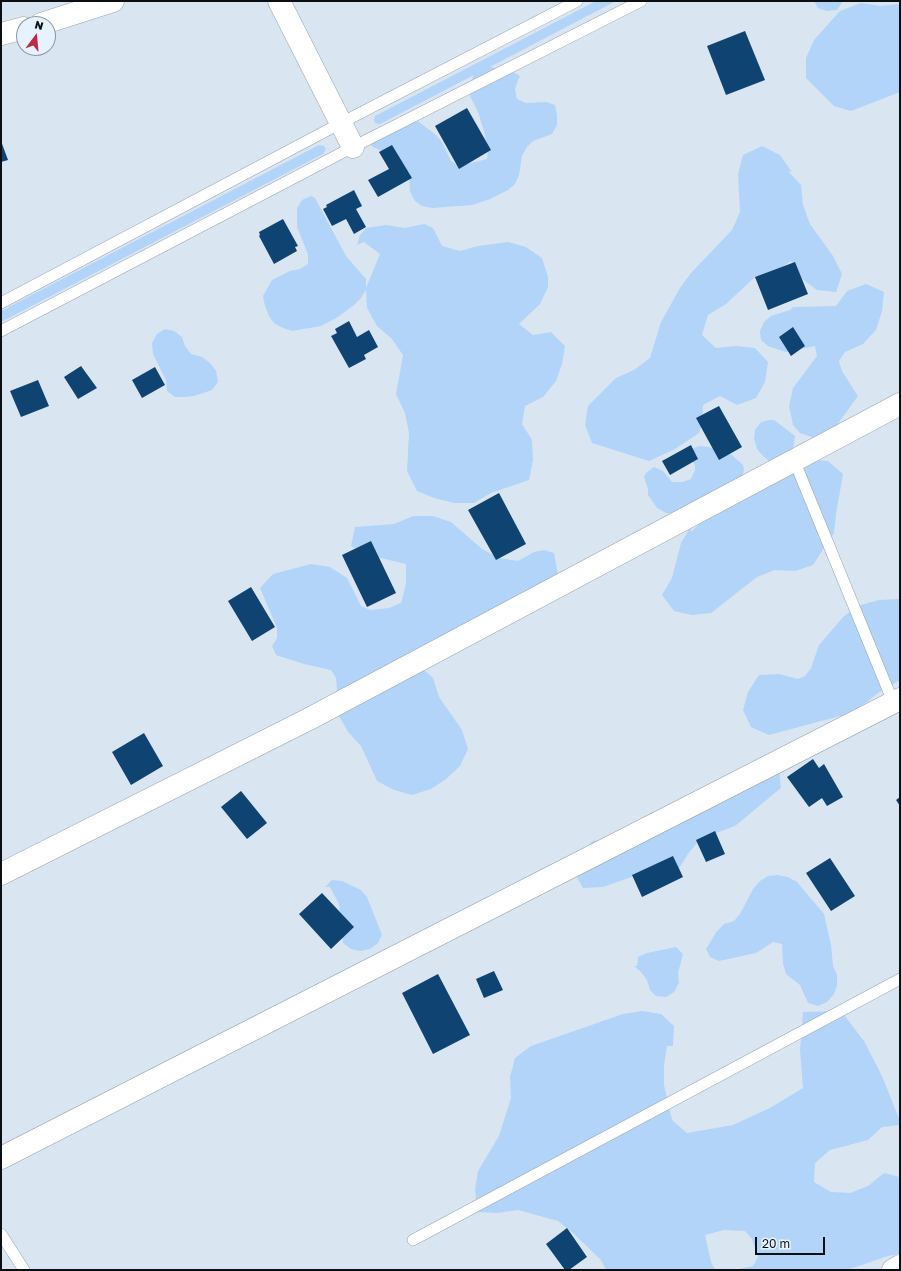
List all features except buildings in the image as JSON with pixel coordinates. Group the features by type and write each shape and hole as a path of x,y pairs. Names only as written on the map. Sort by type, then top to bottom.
{"street":[{"path":"56,19 113,1"},
{"path":"279,1 353,147"},
{"path":"1,34 16,30"},
{"path":"1,874 309,719 900,404"},
{"path":"1,1158 897,701"},
{"path":"893,1270 900,1266"}],"lane":[{"path":"1,303 341,123 577,1"},
{"path":"1,331 353,147 642,1"},
{"path":"794,460 897,701"},
{"path":"414,1240 900,979"},
{"path":"1,1234 24,1270"}],"shaded area":[{"path":"596,1 616,1 490,67 511,71 520,76 515,89 517,99 526,103 546,102 555,105 557,125 552,134 533,141 527,147 522,156 519,175 515,184 508,190 490,199 472,205 432,208 422,206 415,201 410,192 409,173 397,158 371,146 374,137 410,120 419,122 436,135 442,142 451,161 459,166 487,159 488,150 484,131 478,112 470,96 469,85 474,75 380,124 375,123 375,116"},
{"path":"814,1 843,1 837,10 827,11 818,8"},
{"path":"861,3 880,6 900,4 900,92 851,111 834,106 806,78 806,58 814,40 840,11"},
{"path":"319,145 324,146 326,149 323,154 1,322 1,311"},
{"path":"762,146 780,155 792,172 788,171 801,185 803,205 810,224 833,256 842,274 836,292 817,290 801,278 791,261 775,272 755,277 726,304 708,315 702,335 716,348 736,346 755,348 768,362 765,382 756,398 737,405 720,396 703,405 702,424 699,433 675,449 649,461 592,443 585,425 588,406 616,378 634,370 650,358 661,322 680,288 691,273 732,230 740,212 738,174 743,155"},
{"path":"311,196 315,198 346,256 366,279 366,288 380,254 364,242 357,245 360,235 366,228 386,225 405,228 424,224 433,228 442,246 460,251 478,246 508,242 526,247 542,258 548,277 548,287 540,304 519,324 533,335 551,332 565,346 562,364 556,381 543,397 525,406 522,424 532,440 533,460 529,480 491,493 474,503 454,503 434,498 417,491 407,471 409,433 405,413 396,394 403,355 392,339 377,326 367,308 366,290 354,305 338,317 321,326 292,331 274,323 269,316 263,296 272,280 290,271 300,269 308,264 308,254 297,227 297,208 302,200"},
{"path":"866,284 884,292 882,311 876,330 863,344 845,352 839,361 842,371 858,396 834,429 818,439 800,433 793,425 789,406 793,388 817,356 815,346 786,352 768,346 761,340 760,331 764,322 771,316 790,310 793,307 836,306 847,291"},
{"path":"165,329 174,331 182,337 185,346 191,354 202,357 210,363 216,371 218,382 212,390 194,396 185,397 175,397 167,391 166,380 153,354 152,343 157,334"},
{"path":"774,420 795,436 792,456 771,462 757,449 754,439 755,430 761,422"},
{"path":"699,446 709,447 732,455 743,465 744,469 742,479 676,513 666,513 657,508 648,495 648,489 644,477 646,473 654,467 663,471 672,482 682,482 691,479 695,470 695,465 690,457 694,448"},
{"path":"808,460 828,461 843,474 834,533 813,565 795,571 775,570 757,577 711,613 692,615 674,611 662,595 672,578 681,543 691,526 691,532 717,505"},
{"path":"413,516 433,516 451,522 482,549 499,558 518,561 534,552 544,550 554,553 559,580 417,664 433,678 439,697 462,730 468,749 460,766 446,779 431,789 412,795 394,790 377,781 361,746 348,732 339,716 336,678 331,670 304,664 276,655 272,646 277,638 277,628 260,588 273,574 311,564 330,567 347,578 361,606 370,610 389,608 401,603 406,584 406,564 368,555 351,546 355,527 394,524"},
{"path":"900,599 900,680 878,693 862,706 844,715 769,735 751,727 743,710 748,692 759,675 779,674 798,679 805,676 811,668 819,645 844,616 861,605 879,600"},
{"path":"779,768 781,788 735,826 700,839 678,870 640,874 603,887 583,888 573,871 572,860 593,841 661,833"},
{"path":"778,875 788,877 797,882 824,914 831,945 833,966 837,975 837,986 834,994 827,1002 818,1006 808,1003 800,985 786,974 783,964 782,944 773,942 756,953 719,961 710,957 706,949 717,931 724,924 734,921 740,914 753,889 760,881 768,876"},
{"path":"332,880 342,881 361,890 367,897 382,935 378,943 370,949 360,951 351,949 343,943 339,904 330,887 325,887"},
{"path":"676,947 683,954 678,973 679,983 674,992 666,997 656,996 650,990 647,980 634,966 637,966 638,957 647,953"},
{"path":"642,1011 661,1014 674,1026 673,1046 667,1046 664,1065 664,1085 672,1120 687,1133 733,1125 770,1108 803,1088 800,1050 803,1012 841,1011 864,1041 882,1076 900,1121 900,1125 882,1127 868,1140 830,1150 815,1163 814,1182 831,1192 850,1193 868,1186 884,1173 900,1177 900,1254 888,1256 847,1270 734,1270 753,1266 758,1257 752,1239 745,1231 724,1230 705,1235 711,1262 715,1270 606,1270 601,1260 558,1221 518,1210 497,1213 478,1212 475,1190 478,1171 499,1136 511,1098 510,1077 515,1058 531,1046 623,1014"}]}
